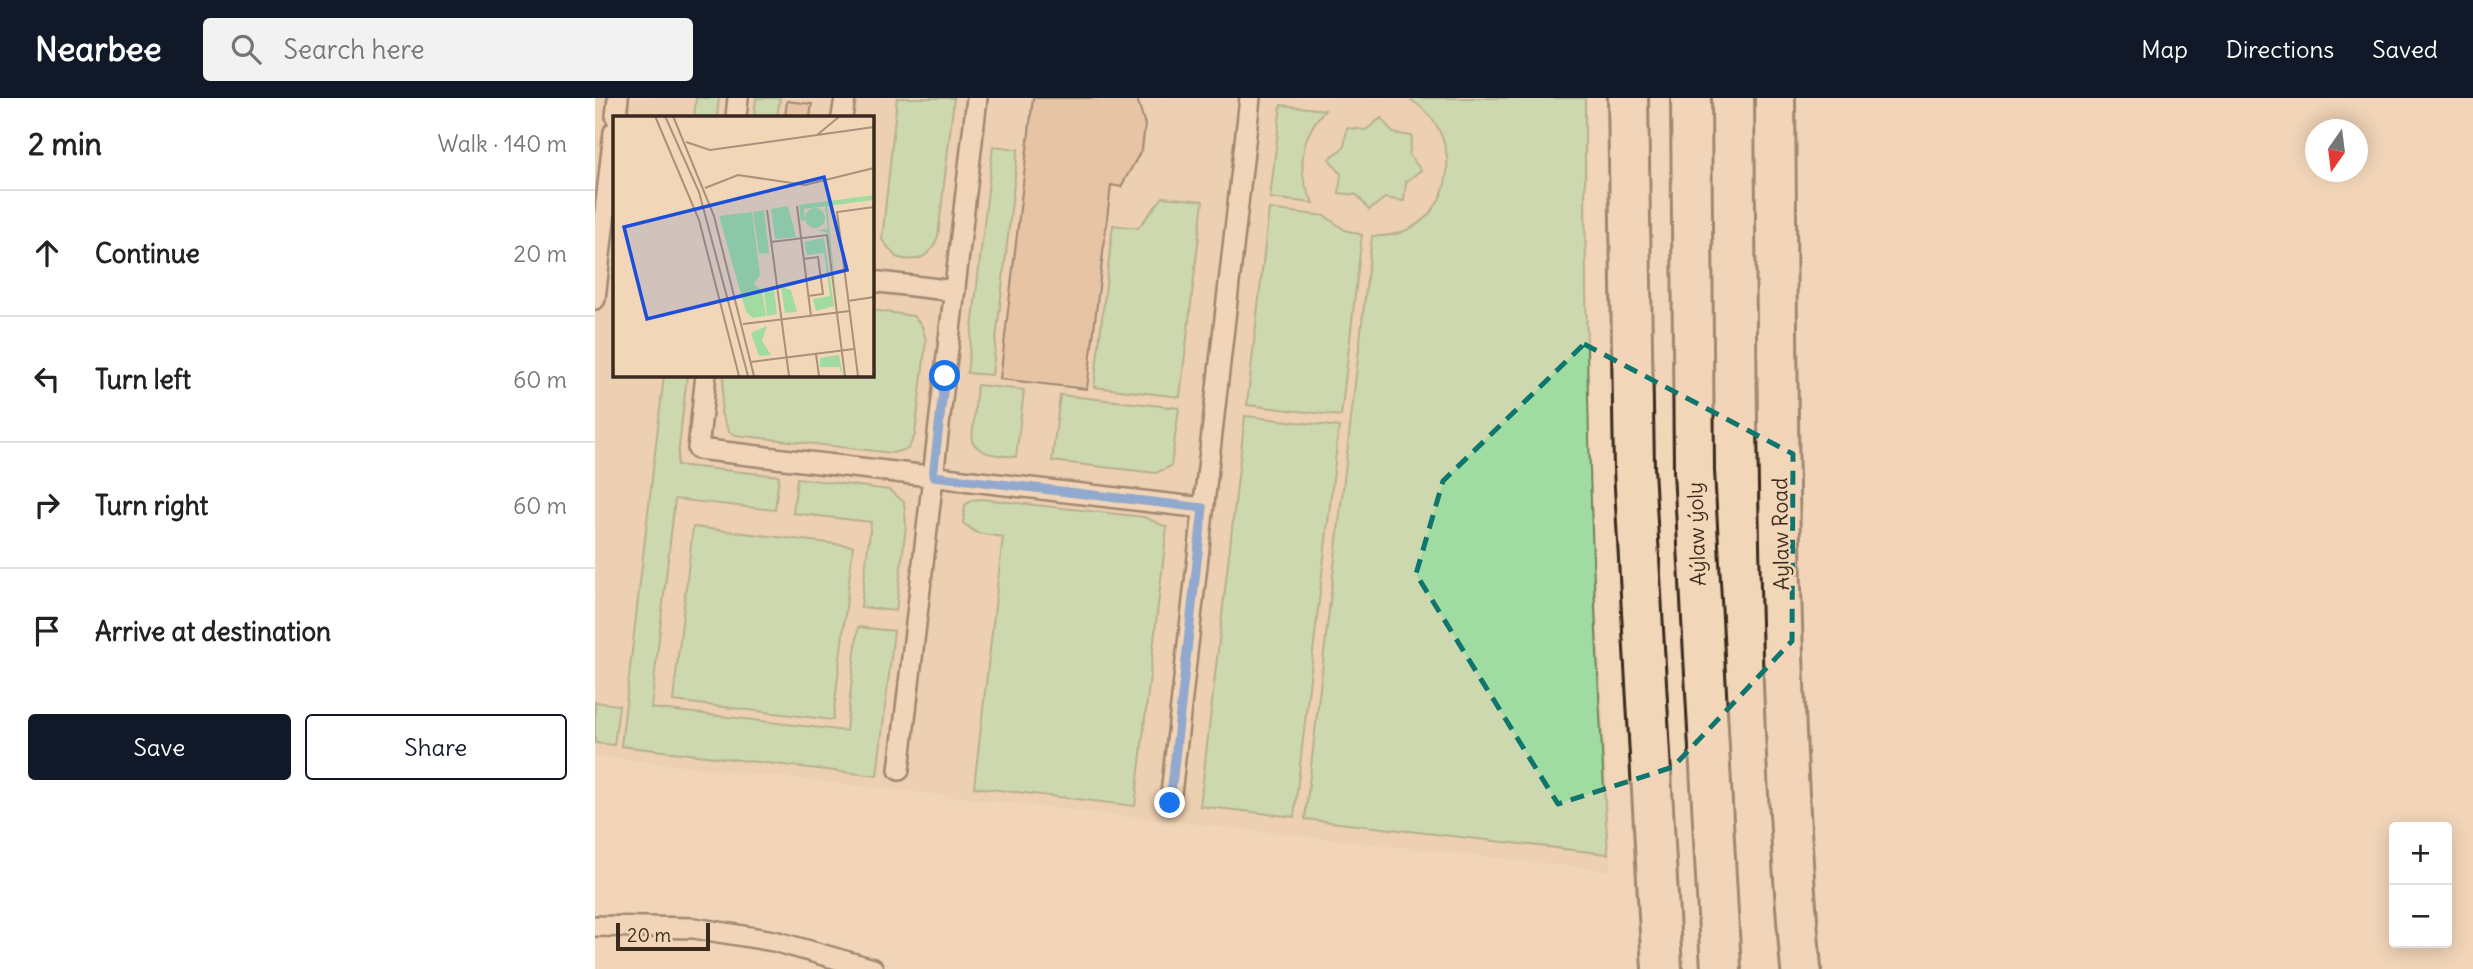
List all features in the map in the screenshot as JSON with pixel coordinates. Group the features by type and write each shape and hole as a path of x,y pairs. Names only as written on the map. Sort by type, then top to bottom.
{"main road":[{"path":"1628,98 1634,469 1662,969"},
{"name":"Aýlaw ýoly","path":"1691,98 1694,471 1721,969"},
{"name":"Aylaw Road","path":"1775,98 1784,678 1792,863 1801,969"}],"lane":[{"path":"616,116 618,98"},
{"path":"736,116 738,98"},
{"path":"842,116 845,98"},
{"path":"899,770 977,98"},
{"path":"1170,803 1249,98"},
{"path":"595,299 613,141"},
{"path":"873,281 955,291"},
{"path":"706,376 698,449 1203,508"},
{"path":"595,926 694,928 774,941 873,969"}],"highlighted area":[{"path":"1584,344 1793,454 1792,641 1673,767 1558,804 1416,574 1443,481"}],"shaded area":[{"path":"595,98 1587,98 1589,451 1611,871 595,756"}],"green space":[{"path":"696,98 719,98 717,116 694,116"},
{"path":"756,98 780,98 777,116 754,116"},
{"path":"897,98 954,98 938,236 927,254 910,260 896,257 882,240"},
{"path":"1408,98 1585,98 1590,476 1608,854 1305,819 1372,236 1399,233 1421,222 1436,204 1445,183 1447,160 1442,137 1429,115"},
{"path":"1281,105 1325,110 1310,131 1303,155 1304,179 1314,203 1270,198"},
{"path":"1381,118 1393,133 1412,136 1409,155 1421,170 1406,182 1404,201 1385,198 1369,210 1357,195 1339,193 1341,174 1329,159 1344,147 1347,128 1366,130"},
{"path":"993,146 1018,149 992,375 967,373"},
{"path":"1163,197 1203,201 1180,397 1094,387 1113,225 1138,228"},
{"path":"1269,209 1325,216 1345,230 1362,235 1341,416 1247,405"},
{"path":"873,310 913,316 922,326 926,341 915,435 908,449 892,453 736,435 729,432 721,413 724,376 873,376"},
{"path":"664,376 687,376 677,465 779,476 775,510 675,499 651,708 846,731 858,627 894,631 877,776 621,746"},
{"path":"977,385 1024,390 1016,457 985,452 972,441"},
{"path":"1060,395 1179,408 1171,466 1156,473 1052,461"},
{"path":"1245,416 1339,427 1294,817 1200,806"},
{"path":"797,478 889,490 904,502 906,525 896,611 861,607 871,522 793,513"},
{"path":"972,500 1144,517 1167,527 1135,806 974,787 1003,537 977,533 963,523 965,505"},
{"path":"693,527 853,546 833,720 673,701"},
{"path":"595,702 619,705 614,745 595,743"}],"building":[{"path":"1033,98 1137,98 1145,125 1142,149 1121,187 1111,185 1087,389 1000,379"},
{"path":"787,101 812,104 810,116 785,116"}],"route":[{"path":"945,376 933,476 1203,508 1170,803"}]}
